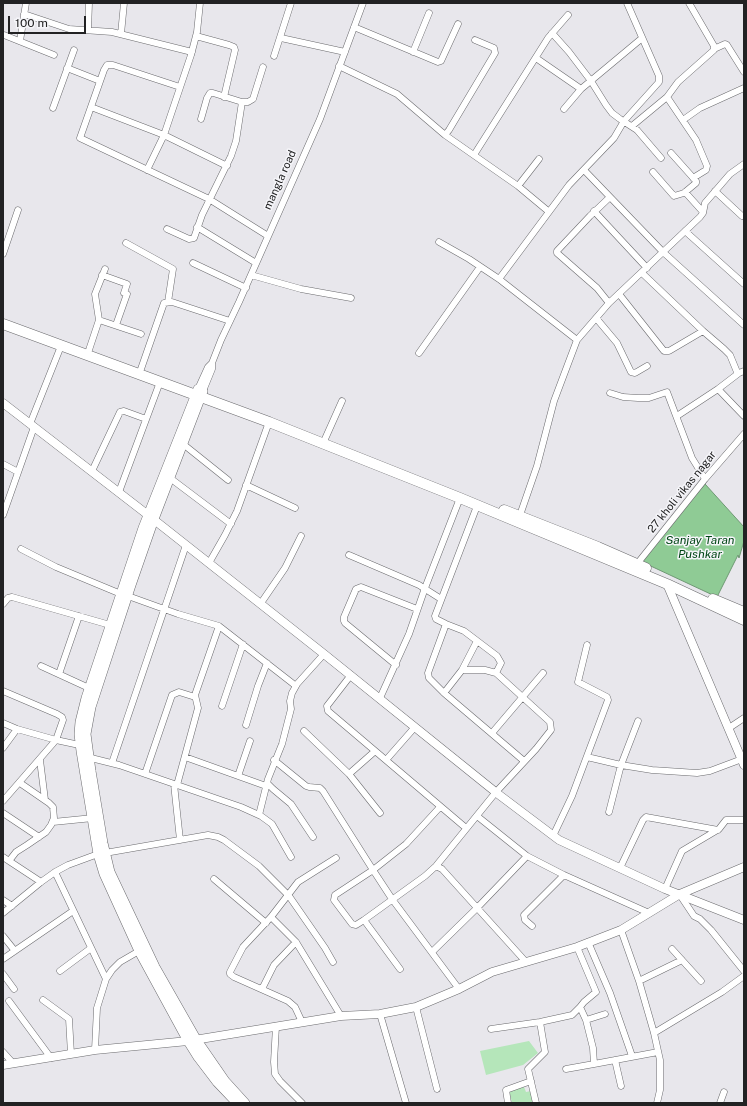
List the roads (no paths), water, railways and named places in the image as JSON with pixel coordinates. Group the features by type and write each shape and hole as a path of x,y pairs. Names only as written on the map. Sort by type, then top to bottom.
{"highway":[{"path":"3,318 160,382 199,393 325,439 477,506 598,547 744,612"},
{"path":"3,324 61,346 85,351 141,369 269,422 366,458 518,520 667,584 744,620"}],"main road":[{"path":"151,517 170,478 183,444 199,393"},
{"path":"84,746 90,712 124,595 151,517 199,393"},
{"path":"124,595 110,626 89,688 80,722 92,818 101,853 155,967 192,1040 198,1057 217,1082 237,1103"},
{"path":"85,757 104,874 139,951 192,1040 245,1103"}],"street":[{"path":"20,41 26,3"},
{"path":"88,30 90,3"},
{"path":"121,34 124,3"},
{"path":"147,170 164,135 192,52 196,36 200,3"},
{"path":"274,56 291,3"},
{"name":"mangla road","path":"199,393 208,367 212,363 221,340 246,288 320,119 363,3"},
{"path":"499,279 569,186 614,138 624,122 660,81 626,3"},
{"path":"688,3 714,46 714,49"},
{"path":"414,52 429,12"},
{"path":"24,14 69,29 121,34 192,52"},
{"path":"474,155 552,33 568,15"},
{"path":"354,27 440,62 458,24"},
{"path":"552,33 562,43 592,81 612,113 637,130 661,158"},
{"path":"4,35 54,55"},
{"path":"196,36 234,47 224,96"},
{"path":"281,38 345,52"},
{"path":"564,110 581,89 641,39"},
{"path":"445,136 496,53 494,48 476,40"},
{"path":"632,126 667,97 678,82 713,52 714,49 725,44 727,45 744,72"},
{"path":"53,108 74,50"},
{"path":"536,58 581,89"},
{"path":"180,87 110,64 105,68 80,138 209,200 268,236"},
{"path":"340,66 392,91 445,136 518,186 548,212"},
{"path":"201,119 209,94 213,93 242,102 250,101 254,98 263,67"},
{"path":"67,68 100,81"},
{"path":"683,120 700,108 744,88"},
{"path":"667,97 696,140 708,166 706,170 693,178"},
{"path":"167,229 191,239 194,236 209,200 227,166 236,141 242,102"},
{"path":"91,107 164,135 227,166"},
{"path":"653,172 672,196 685,192 696,183 671,153"},
{"path":"518,186 539,159"},
{"path":"518,520 537,466 554,401 577,340 609,303 700,218 705,203 730,174 744,164"},
{"path":"584,170 663,252 744,325"},
{"path":"715,191 742,216"},
{"path":"685,192 703,212"},
{"path":"609,303 597,288 557,252 558,249 594,211 610,197"},
{"path":"3,254 18,210"},
{"path":"594,211 644,270 702,331 730,354 737,372 742,372"},
{"path":"197,227 256,263"},
{"path":"685,231 744,284"},
{"path":"439,242 499,279 577,340"},
{"path":"126,243 173,268 168,302"},
{"path":"193,263 246,288"},
{"path":"419,353 480,267"},
{"path":"85,351 99,320 95,294 104,272 127,284 124,293 126,294 116,325"},
{"path":"251,275 301,289 351,298"},
{"path":"619,294 664,352 669,351 702,331"},
{"path":"141,369 162,305 164,303 168,302 230,321"},
{"path":"596,318 617,343 631,372 635,373 647,366"},
{"path":"99,320 141,334"},
{"path":"3,514 32,426 61,346"},
{"path":"677,416 742,372"},
{"path":"119,492 160,382"},
{"path":"718,389 744,416"},
{"path":"610,393 623,397 649,398 667,392 692,458 705,479"},
{"path":"325,439 342,401"},
{"path":"3,403 151,517 553,836 665,889 744,920"},
{"path":"92,471 120,412 124,411 146,419"},
{"path":"209,563 231,524 269,422"},
{"name":"27 kholi vikas nagar","path":"638,564 705,479 744,434"},
{"path":"183,444 228,480"},
{"path":"3,464 18,472"},
{"path":"170,478 231,524"},
{"path":"246,485 295,508"},
{"path":"380,698 396,665 460,498"},
{"path":"477,506 435,616 436,619 464,631 497,656 501,662 501,665 496,673"},
{"path":"260,603 285,568 301,536"},
{"path":"112,763 186,545"},
{"path":"21,549 56,567 124,595 219,626 296,686"},
{"path":"349,555 425,588 441,599"},
{"path":"587,757 652,770 697,773 743,762 667,584"},
{"path":"396,665 346,624 344,617 356,589 361,587 417,609"},
{"path":"3,604 8,598 12,597 110,626"},
{"path":"59,674 78,616"},
{"path":"446,624 428,675 430,680 524,761"},
{"path":"180,840 175,785 185,757 198,708 195,697 219,626"},
{"path":"444,693 462,670 477,641"},
{"path":"222,706 243,644"},
{"path":"553,836 572,796 608,700 607,697 578,682 587,645"},
{"path":"259,815 266,784 274,760 282,744 291,709 290,697 296,686 324,654"},
{"path":"246,725 267,663"},
{"path":"41,666 89,688"},
{"path":"440,807 406,844 373,870 335,895 334,900 352,924 356,925 364,920 425,876 436,866 496,792 536,749 551,730 550,722 496,673 485,670 462,670"},
{"path":"492,733 543,673"},
{"path":"351,675 328,704 327,709 374,752 386,760 466,828"},
{"path":"3,691 60,716 62,719 62,724 56,740 3,801"},
{"path":"145,774 172,696 179,692 195,697"},
{"path":"729,728 744,718"},
{"path":"609,812 621,765 638,721"},
{"path":"3,722 18,729 84,746"},
{"path":"386,760 415,727"},
{"path":"3,748 18,729"},
{"path":"304,731 349,774 380,813"},
{"path":"238,776 250,741"},
{"path":"349,774 374,752"},
{"path":"85,757 112,763 240,807 259,815 272,824 292,857"},
{"path":"185,757 238,776 266,784 292,804 313,837"},
{"path":"40,760 45,800"},
{"path":"274,760 306,786 322,790 392,899 459,989"},
{"path":"9,861 16,852 46,832 53,822 53,807 20,783"},
{"path":"3,813 39,837"},
{"path":"477,816 527,856 564,875 649,913"},
{"path":"620,868 643,820 646,817 718,830"},
{"path":"53,822 92,818"},
{"path":"665,889 682,851 721,828 726,820 744,820"},
{"path":"3,913 41,882 68,865 101,853 208,835 224,840 259,866 289,896 333,962"},
{"path":"432,952 527,856"},
{"path":"3,857 41,882"},
{"path":"302,1022 297,1010 292,1004 234,977 230,972 243,947 272,917 295,886 303,878 336,858"},
{"path":"436,866 442,870 526,962"},
{"path":"3,1065 12,1062 51,1058 95,1050 192,1040 341,1016 380,1014 416,1007 459,989 492,972 577,947 620,930 680,894 744,867"},
{"path":"55,872 106,979"},
{"path":"532,926 525,920 524,915 564,875"},
{"path":"214,879 266,923"},
{"path":"680,894 694,916 700,919 711,930 744,971"},
{"path":"3,900 12,906"},
{"path":"3,959 73,911"},
{"path":"272,917 296,942 341,1016"},
{"path":"364,920 400,969"},
{"path":"620,930 639,981 660,1060 660,1090 657,1103"},
{"path":"3,936 15,951"},
{"path":"262,989 274,965 296,942"},
{"path":"588,942 610,993 632,1056"},
{"path":"491,1029 540,1022 572,1015 596,992 577,947"},
{"path":"60,971 91,948"},
{"path":"672,949 701,981"},
{"path":"95,1050 97,1005 106,979 120,962 139,951"},
{"path":"639,981 682,960"},
{"path":"3,974 14,989"},
{"path":"654,1033 722,992 744,976"},
{"path":"42,1000 69,1019 70,1054"},
{"path":"9,1001 51,1058"},
{"path":"416,1007 437,1089"},
{"path":"580,1007 586,1020 593,1048 594,1064"},
{"path":"380,1014 406,1103"},
{"path":"586,1020 605,1014"},
{"path":"536,1103 528,1069 544,1052 540,1022"},
{"path":"276,1026 274,1062 275,1074 302,1103"},
{"path":"3,1052 12,1062"},
{"path":"566,1069 658,1052"},
{"path":"615,1060 620,1086"},
{"path":"508,1103 506,1090 531,1081"},
{"path":"720,1103 724,1092"}],"water":[{"name":"Sanjay Taran Pushkar","path":"705,484 744,527 744,541 739,558 738,555 717,597 640,561"}]}
